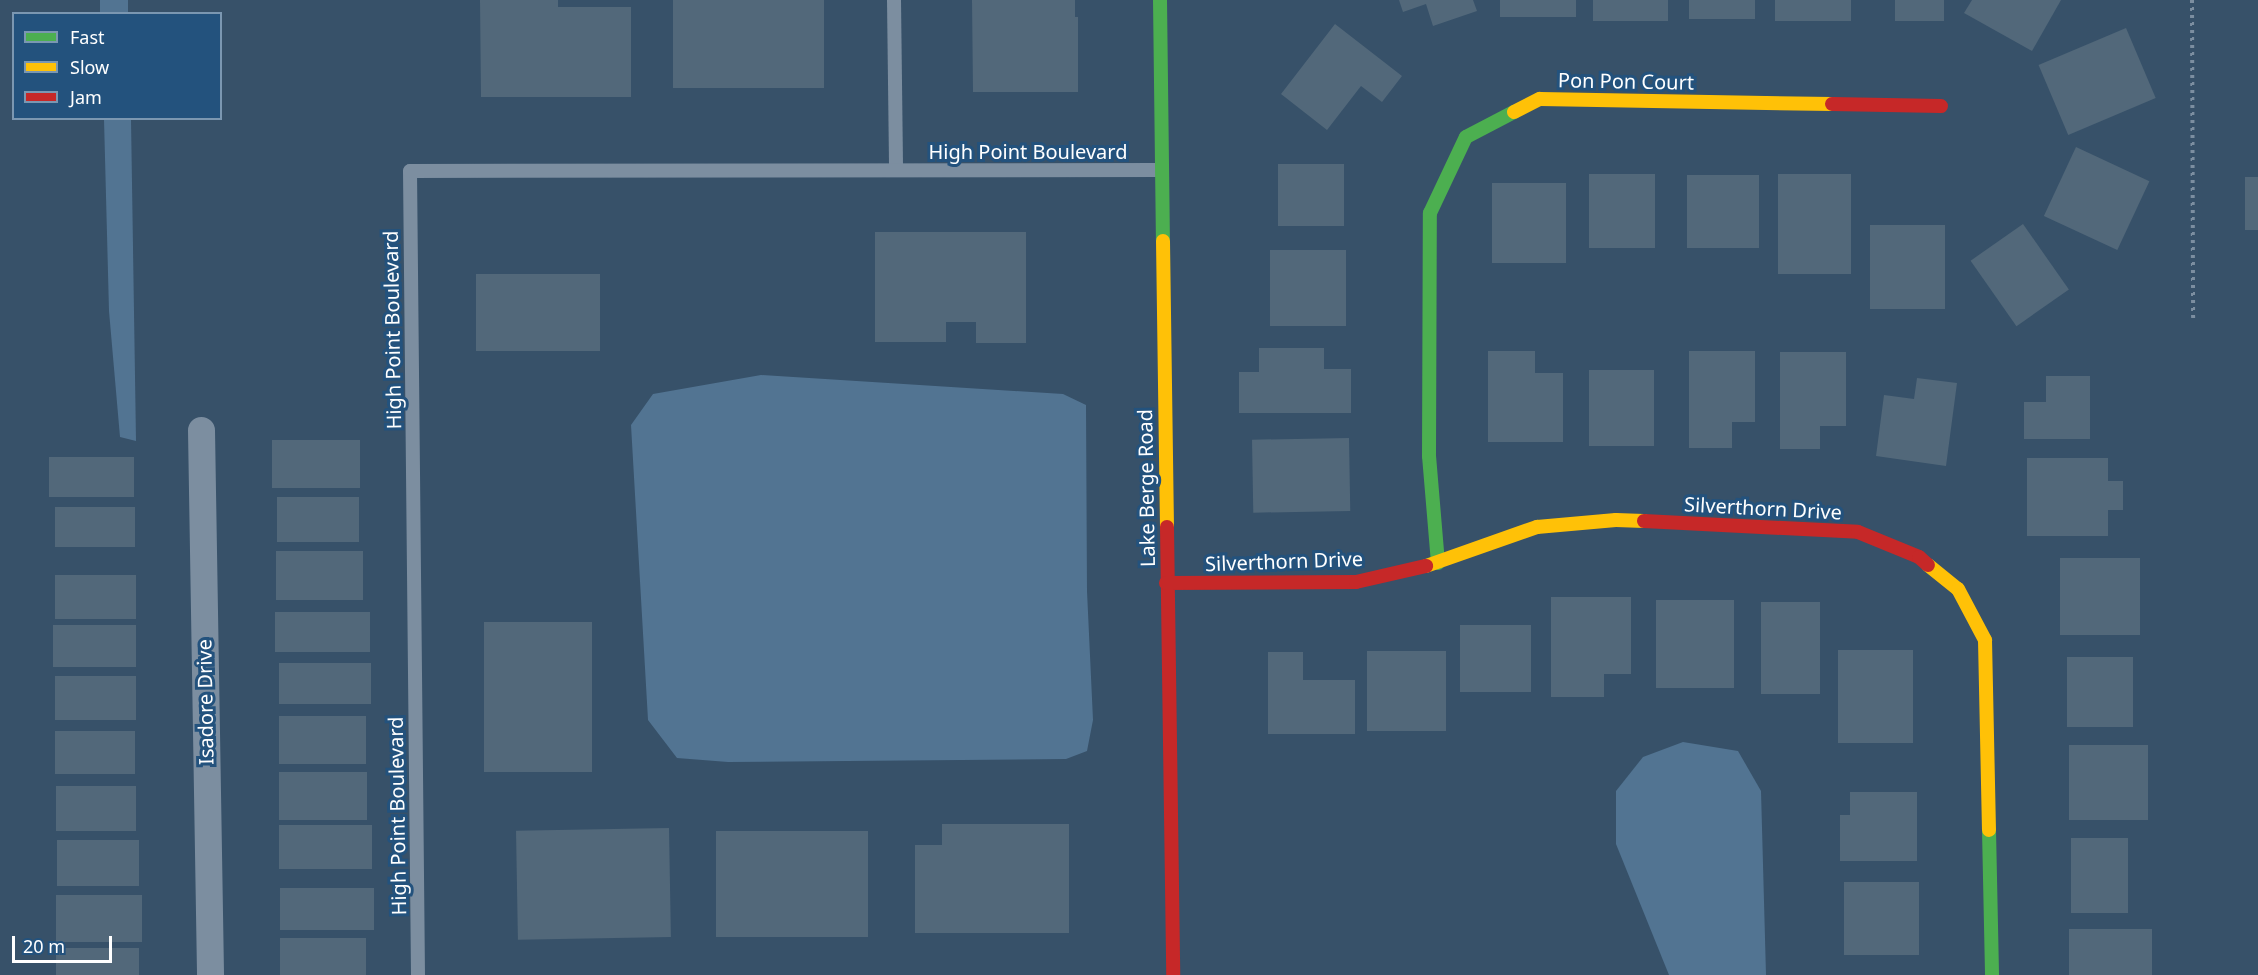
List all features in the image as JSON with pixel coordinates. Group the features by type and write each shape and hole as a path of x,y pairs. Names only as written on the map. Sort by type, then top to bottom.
{"street":[{"name":"Lake Berge Road","path":"1160,0 1173,975"},
{"name":"Pon Pon Court","path":"1438,563 1429,456 1431,213 1466,137 1539,99 1941,106"},
{"name":"Isadore Drive","path":"201,430 210,975"},
{"name":"Silverthorn Drive","path":"1166,583 1356,582 1438,563 1537,527 1616,520 1858,532 1919,557 1958,589 1985,640 1992,975"}],"lane":[{"path":"894,0 896,170"},
{"name":"High Point Boulevard","path":"417,975 410,171 1161,170"}],"path":[{"path":"2192,0 2193,319"}],"water":[{"path":"100,0 128,0 128,12 100,12"},
{"path":"104,120 131,120 136,441 120,437 109,311"},
{"path":"761,375 1063,394 1086,405 1087,591 1093,720 1087,751 1066,759 728,762 677,758 648,720 631,425 653,394"},
{"path":"1683,742 1738,751 1761,791 1766,975 1669,975 1616,844 1616,791 1643,757"}],"building":[{"path":"480,0 558,0 558,7 631,7 631,97 481,97"},
{"path":"673,0 824,0 824,88 673,88"},
{"path":"972,0 1075,0 1075,17 1078,17 1078,92 973,92"},
{"path":"1399,0 1473,0 1477,11 1433,26 1426,4 1403,12"},
{"path":"1500,0 1576,0 1576,17 1500,17"},
{"path":"1593,0 1668,0 1668,21 1593,21"},
{"path":"1689,0 1755,0 1755,19 1689,19"},
{"path":"1775,0 1851,0 1851,21 1775,21"},
{"path":"1895,0 1944,0 1944,21 1895,21"},
{"path":"1972,0 2061,0 2032,51 1964,13"},
{"path":"1335,24 1402,76 1382,102 1361,86 1327,130 1281,94"},
{"path":"2126,28 2156,98 2068,135 2039,65"},
{"path":"2076,147 2149,181 2117,250 2044,216"},
{"path":"1278,164 1344,164 1344,226 1278,226"},
{"path":"1589,174 1655,174 1655,248 1589,248"},
{"path":"1778,174 1851,174 1851,274 1778,274"},
{"path":"1687,175 1759,175 1759,248 1687,248"},
{"path":"2245,177 2258,177 2258,230 2245,230"},
{"path":"1492,183 1566,183 1566,263 1492,263"},
{"path":"2023,224 2069,290 2016,326 1971,261"},
{"path":"1870,225 1945,225 1945,309 1870,309"},
{"path":"875,232 1026,232 1026,343 976,343 976,322 946,322 946,342 875,342"},
{"path":"1270,250 1346,250 1346,326 1270,326"},
{"path":"476,274 600,274 600,351 476,351"},
{"path":"1259,348 1324,348 1324,369 1351,369 1351,413 1239,413 1239,372 1259,372"},
{"path":"1488,351 1535,351 1535,373 1563,373 1563,442 1488,442"},
{"path":"1689,351 1755,351 1755,422 1732,422 1732,448 1689,448"},
{"path":"1780,352 1846,352 1846,426 1820,426 1820,449 1780,449"},
{"path":"1589,370 1654,370 1654,446 1589,446"},
{"path":"2046,376 2090,376 2090,439 2024,439 2024,402 2046,402"},
{"path":"1917,378 1957,383 1946,466 1876,456 1884,395 1914,399"},
{"path":"1349,438 1350,511 1253,513 1252,440"},
{"path":"272,440 360,440 360,488 272,488"},
{"path":"49,457 134,457 134,497 49,497"},
{"path":"2027,458 2108,458 2108,481 2123,481 2123,510 2108,510 2108,536 2027,536"},
{"path":"277,497 359,497 359,542 277,542"},
{"path":"55,507 135,507 135,547 55,547"},
{"path":"276,551 363,551 363,600 276,600"},
{"path":"2060,558 2140,558 2140,635 2060,635"},
{"path":"55,575 136,575 136,619 55,619"},
{"path":"1551,597 1631,597 1631,674 1604,674 1604,697 1551,697"},
{"path":"1656,600 1734,600 1734,688 1656,688"},
{"path":"1761,602 1820,602 1820,694 1761,694"},
{"path":"275,612 370,612 370,652 275,652"},
{"path":"484,622 592,622 592,772 484,772"},
{"path":"53,625 136,625 136,667 53,667"},
{"path":"1460,625 1531,625 1531,692 1460,692"},
{"path":"1838,650 1913,650 1913,743 1838,743"},
{"path":"1367,651 1446,651 1446,731 1367,731"},
{"path":"1268,652 1303,652 1303,680 1355,680 1355,734 1268,734"},
{"path":"2067,657 2133,657 2133,727 2067,727"},
{"path":"279,663 371,663 371,704 279,704"},
{"path":"55,676 136,676 136,720 55,720"},
{"path":"279,716 366,716 366,764 279,764"},
{"path":"55,731 135,731 135,774 55,774"},
{"path":"2069,745 2148,745 2148,820 2069,820"},
{"path":"279,772 367,772 367,820 279,820"},
{"path":"56,786 136,786 136,831 56,831"},
{"path":"1850,792 1917,792 1917,861 1840,861 1840,815 1850,815"},
{"path":"942,824 1069,824 1069,933 915,933 915,845 942,845"},
{"path":"279,825 372,825 372,869 279,869"},
{"path":"669,828 671,937 518,940 516,831"},
{"path":"716,831 868,831 868,937 716,937"},
{"path":"2071,838 2128,838 2128,913 2071,913"},
{"path":"57,840 139,840 139,886 57,886"},
{"path":"1844,882 1919,882 1919,955 1844,955"},
{"path":"280,888 374,888 374,930 280,930"},
{"path":"56,895 142,895 142,942 56,942"},
{"path":"2069,929 2152,929 2152,975 2069,975"},
{"path":"280,938 366,938 366,975 280,975"},
{"path":"56,948 139,948 139,975 56,975"}],"traffic: fast":[{"path":"1160,0 1163,241"},
{"path":"1438,563 1429,456 1430,213 1466,137 1514,112"},
{"path":"1989,830 1992,975"}],"traffic: slow":[{"path":"1514,112 1540,99 1832,104"},
{"path":"1163,241 1167,527"},
{"path":"1426,566 1537,527 1616,520 1644,521"},
{"path":"1928,565 1958,589 1985,640 1989,830"}],"traffic: jam":[{"path":"1832,104 1941,106"},
{"path":"1644,521 1858,532 1919,557 1928,565"},
{"path":"1167,527 1173,975"},
{"path":"1166,583 1356,582 1426,566"}]}
